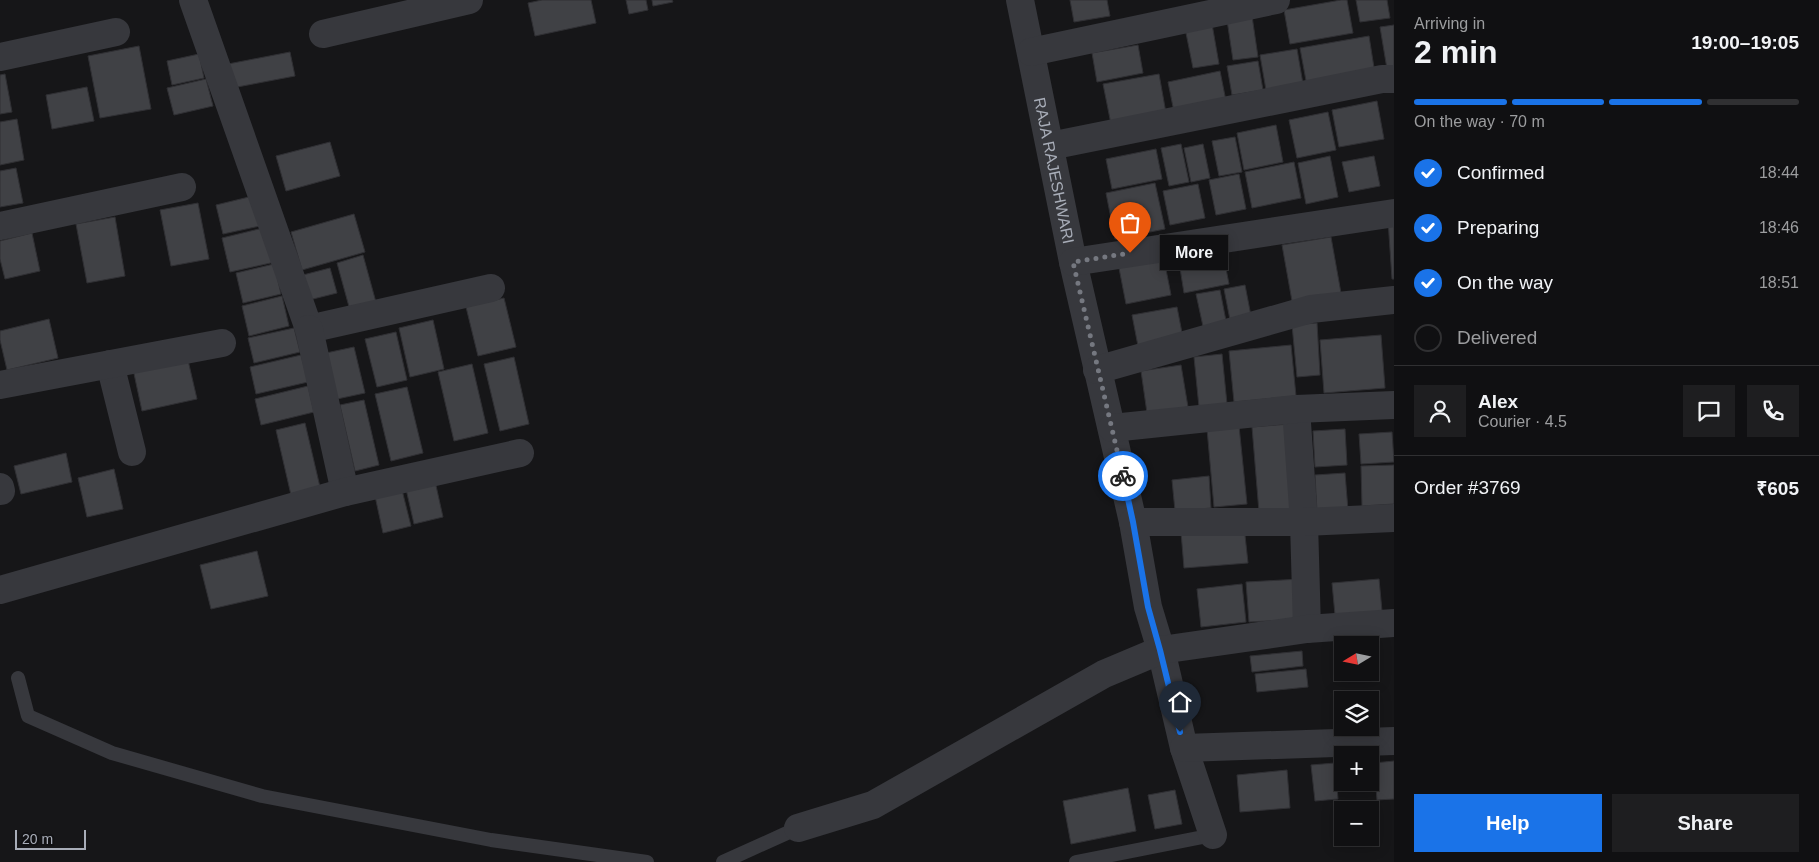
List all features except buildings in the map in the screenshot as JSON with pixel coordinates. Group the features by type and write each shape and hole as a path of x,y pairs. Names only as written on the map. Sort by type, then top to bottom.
{"street":[{"path":"193,0 309,330 346,492"},
{"path":"323,34 469,0"},
{"name":"RAJA RAJESHWARI","path":"1020,0 1073,262 1133,522 1148,607 1184,748 1213,835"},
{"path":"1030,52 1276,0"},
{"path":"0,57 116,32"},
{"path":"1050,146 1372,81 1394,79"},
{"path":"0,226 182,187"},
{"path":"1073,262 1394,213"},
{"path":"309,330 491,288"},
{"path":"1098,370 1311,309 1394,300"},
{"path":"0,385 222,343"},
{"path":"110,364 132,452"},
{"path":"1112,428 1296,409 1394,405"},
{"path":"1296,409 1304,522 1307,629"},
{"path":"0,590 346,492 520,453"},
{"path":"1133,522 1304,522 1394,518"},
{"path":"798,828 873,805 1104,674 1160,650 1307,629 1394,623"},
{"path":"1184,748 1394,741"}],"lane":[{"path":"18,678 28,716 121,756 262,796 491,840 647,862"},
{"path":"723,862 798,828"},
{"path":"1076,862 1213,835"}],"way so far":[{"path":"1123,476 1073,262 1130,253"}],"place":[{"name":"More","path":"1130,253"}],"route":[{"path":"1123,476 1148,607 1180,732"}]}
